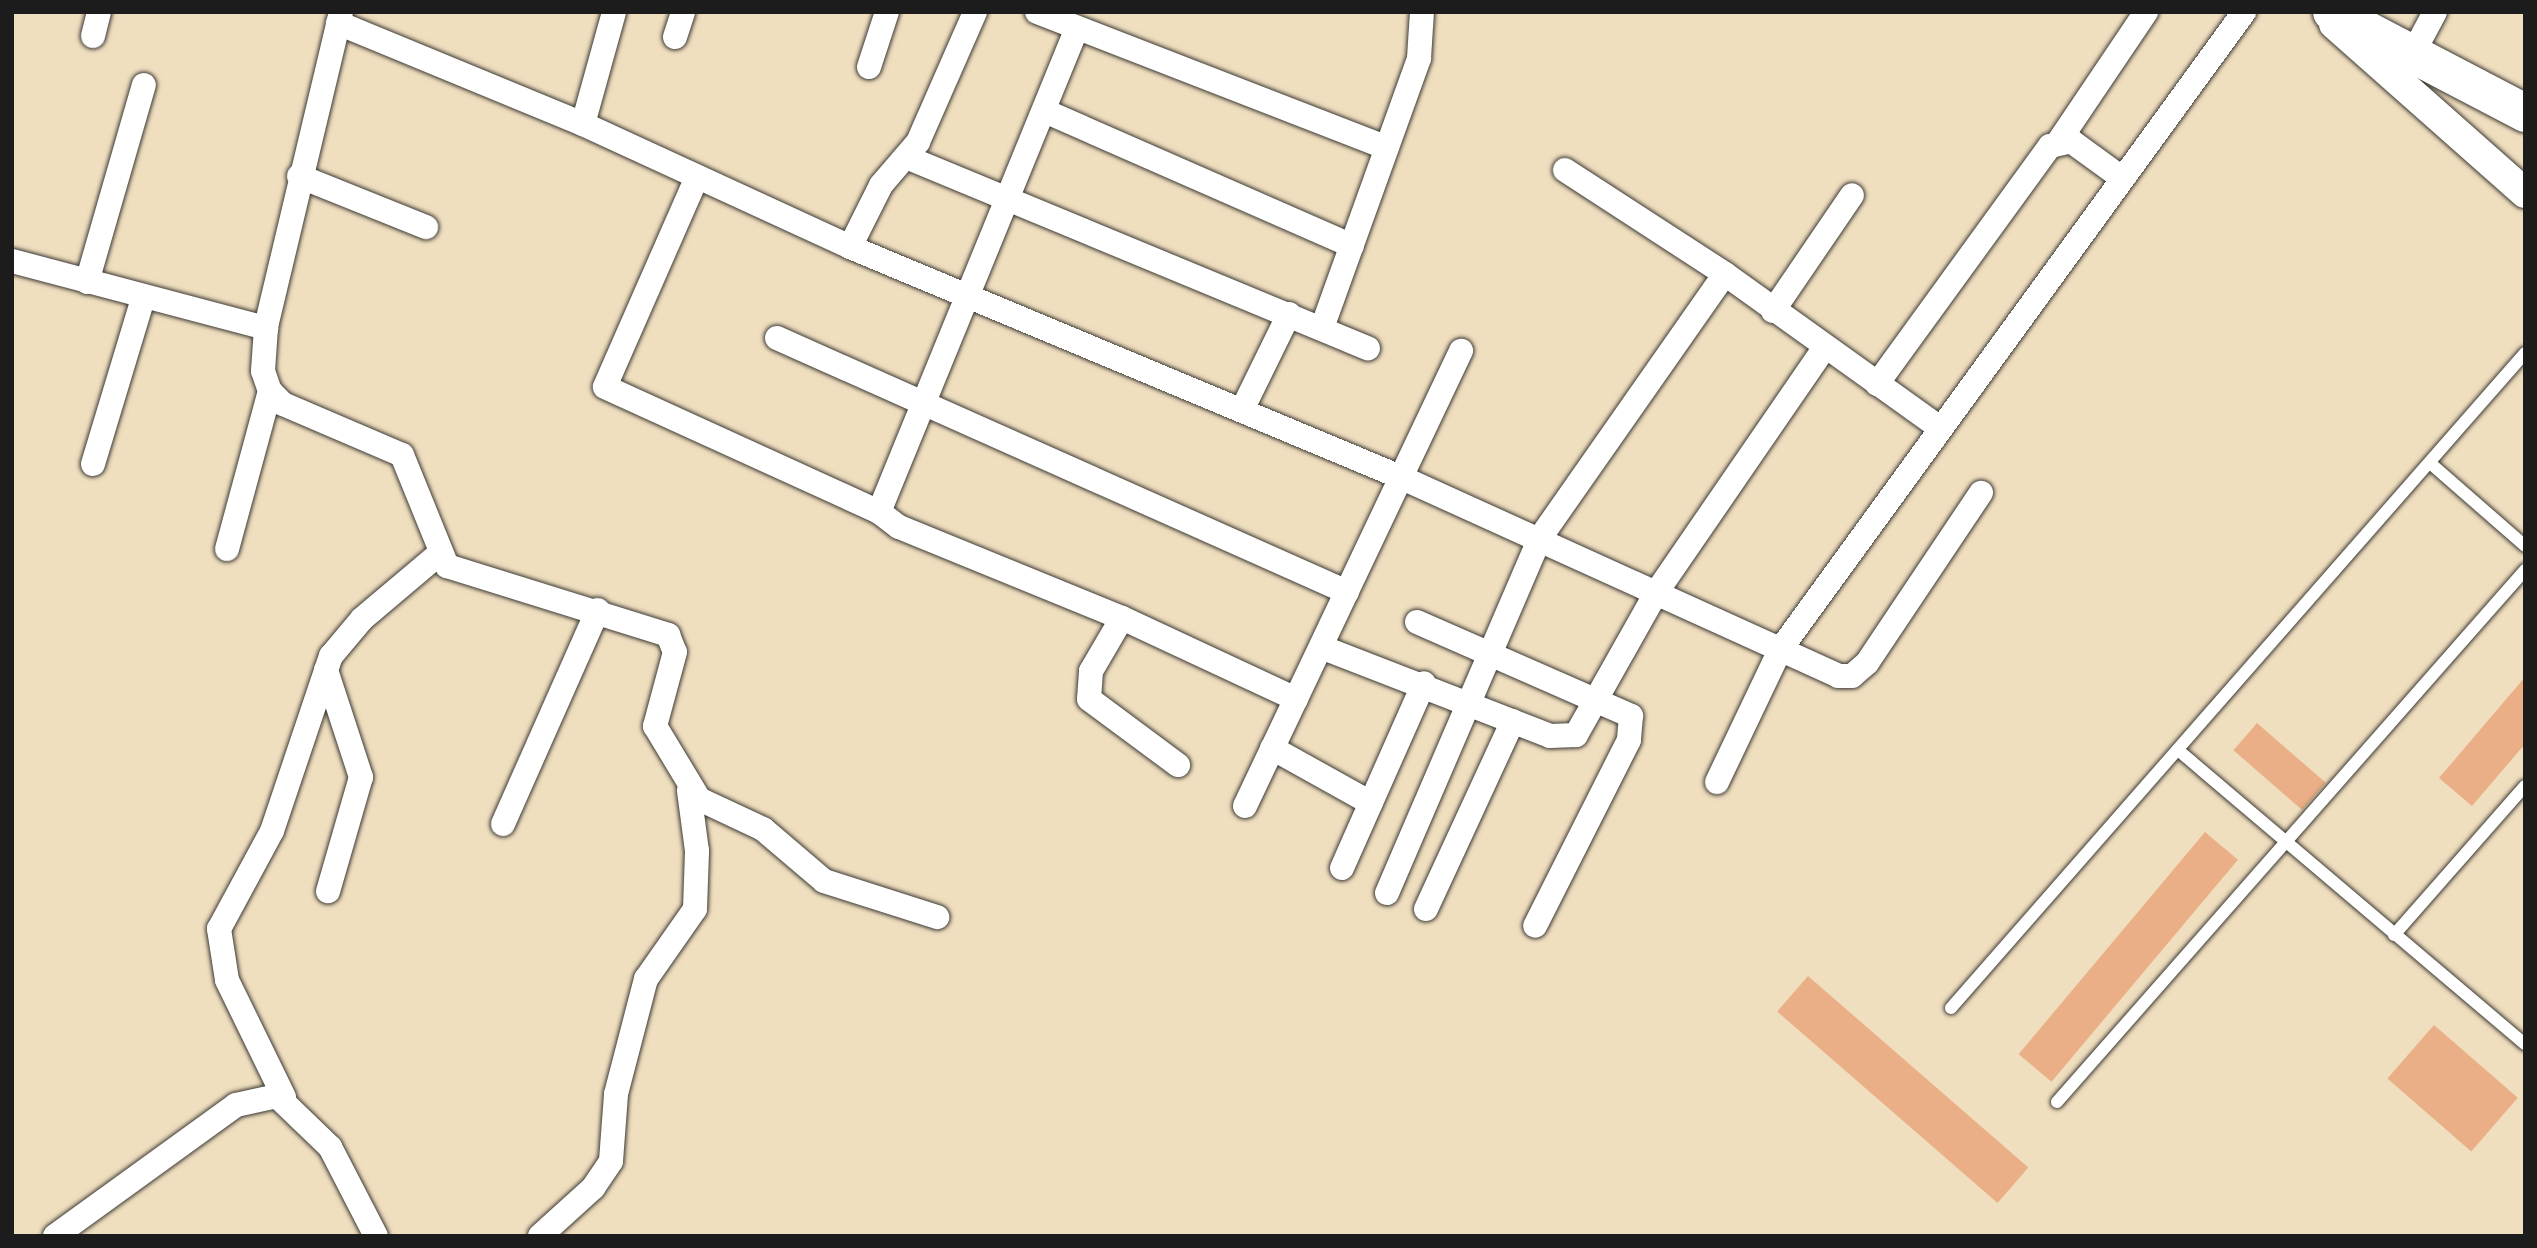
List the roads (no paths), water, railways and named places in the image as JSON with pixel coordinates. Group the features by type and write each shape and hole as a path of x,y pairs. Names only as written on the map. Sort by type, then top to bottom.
{"main road":[{"path":"2332,12 2411,57 2523,108"}],"street":[{"path":"93,36 99,12"},
{"path":"583,124 614,12"},
{"path":"675,37 683,12"},
{"path":"869,67 887,12"},
{"path":"850,247 881,185 906,157 975,12"},
{"path":"1037,12 1387,148"},
{"path":"1322,328 1419,58 1422,12"},
{"path":"1877,384 2059,141 2146,12"},
{"path":"1717,782 1780,650 2244,12"},
{"path":"2320,12 2525,193"},
{"path":"2411,57 2435,12"},
{"path":"540,1236 593,1188 611,1161 616,1094 646,979 695,909 698,861 689,791 655,726 673,644 657,628 457,572 439,554 412,467 402,455 283,404 270,391 263,371 266,328 299,176 339,18 583,124 850,247 1540,538 1838,676 1852,676 1867,663 1981,493"},
{"path":"879,512 922,402 970,296 1047,112 1077,28"},
{"path":"87,282 144,85"},
{"path":"1047,112 1352,246"},
{"path":"2059,141 2084,148 2122,178"},
{"path":"906,157 1368,348"},
{"path":"1565,170 1725,274 1773,311 1940,428"},
{"path":"299,176 426,228"},
{"path":"697,177 605,375 605,387 879,512 900,527 1122,618 1296,699"},
{"path":"1773,311 1852,195"},
{"path":"12,261 143,299 266,328"},
{"path":"1387,893 1540,538 1725,274"},
{"path":"93,464 143,299"},
{"path":"1241,410 1289,314"},
{"path":"777,338 1347,592"},
{"path":"1321,647 1424,683 1550,736 1576,735 1601,699 1656,593 1825,348"},
{"path":"1245,806 1347,592 1398,476 1461,351"},
{"path":"226,549 270,391"},
{"path":"376,1236 330,1147 276,1096 227,980 219,929 272,831 326,670 344,635 439,554"},
{"path":"503,824 598,610"},
{"path":"1122,618 1091,671 1089,699 1178,765"},
{"path":"1417,622 1601,699 1630,716 1629,740 1535,926"},
{"path":"326,670 361,777 328,891"},
{"path":"1342,868 1424,683"},
{"path":"1426,909 1513,721"},
{"path":"1272,748 1371,803"},
{"path":"689,791 763,829 824,881 937,916"},
{"path":"55,1236 226,1112 276,1096"}],"lane":[{"path":"1951,1008 2525,353"},
{"path":"2430,463 2525,546"},
{"path":"2057,1102 2525,570"},
{"path":"2178,750 2283,844 2525,1044"},
{"path":"2394,935 2525,786"}]}
